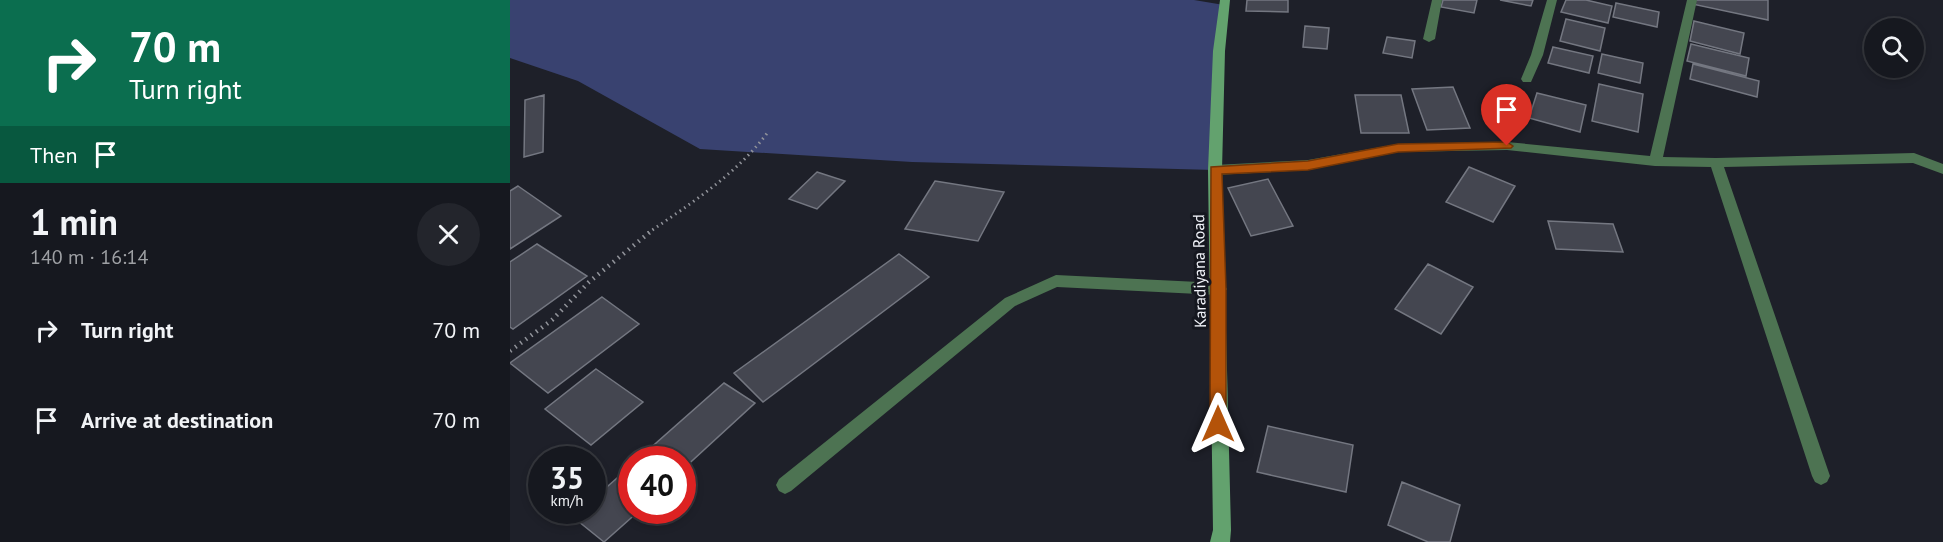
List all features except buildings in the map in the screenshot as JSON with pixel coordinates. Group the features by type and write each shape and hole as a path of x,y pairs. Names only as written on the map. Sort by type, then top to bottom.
{"street":[{"name":"Karadiyana Road","path":"1220,542 1222,530 1218,424 1219,289 1215,170 1219,51 1225,0"},
{"path":"1429,39 1437,0"},
{"path":"1527,79 1538,56 1552,0"},
{"path":"1655,161 1692,0"},
{"path":"1215,170 1308,165 1398,148 1496,146 1655,161 1716,163 1914,158 1943,169"},
{"path":"1716,163 1821,476"},
{"path":"785,485 1010,302 1056,281 1219,289"}],"path":[{"path":"510,351 552,320 589,282 648,233 704,194 756,148 768,132"}],"shaded area":[{"path":"510,0 1194,0 1224,5 1215,170 912,162 700,149 578,81 510,58"}],"route":[{"path":"1218,424 1219,289 1215,170 1308,165 1398,148 1507,146"}]}
